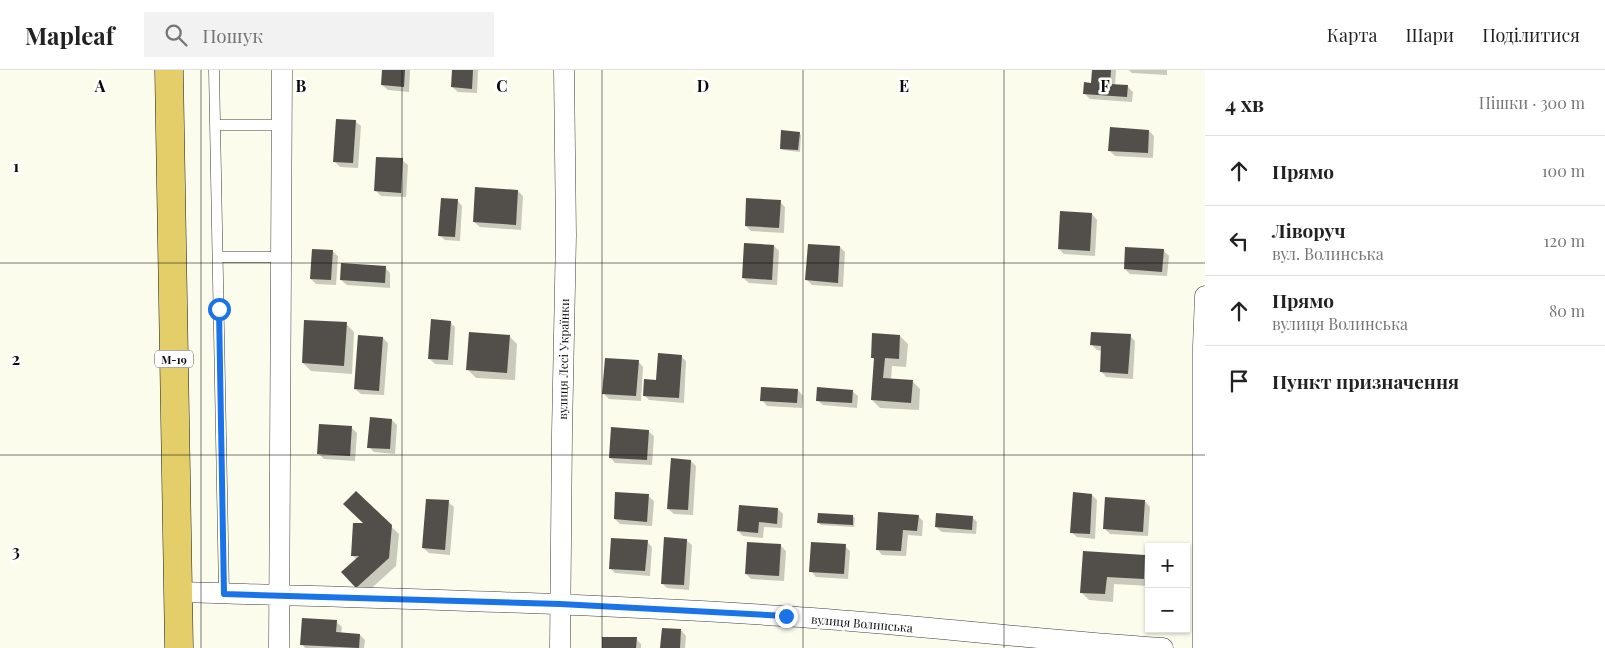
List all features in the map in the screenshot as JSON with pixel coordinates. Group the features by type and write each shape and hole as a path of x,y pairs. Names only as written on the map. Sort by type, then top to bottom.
{"highway":[{"name":"М-19","path":"169,70 179,648"}],"street":[{"path":"279,648 282,70"},
{"name":"вулиця Лесі Українки","path":"560,648 566,234 564,70"},
{"path":"1203,648 1203,347 1205,296"},
{"name":"вулиця Волинська","path":"178,592 560,604 786,616 1096,644 1164,648"}],"lane":[{"path":"214,70 224,594"},
{"path":"215,125 282,125"},
{"path":"218,257 281,257"}],"building":[{"path":"382,70 405,70 404,87 381,85"},
{"path":"452,70 473,70 472,89 451,87"},
{"path":"1092,70 1111,70 1110,84 1128,85 1127,97 1083,94 1084,82 1091,83"},
{"path":"336,119 356,120 353,163 333,162"},
{"path":"1110,127 1149,130 1148,153 1108,151"},
{"path":"781,130 800,132 798,150 780,149"},
{"path":"376,157 403,158 401,193 374,191"},
{"path":"475,187 518,190 516,225 473,222"},
{"path":"441,198 458,199 455,237 438,236"},
{"path":"746,198 781,200 779,228 745,226"},
{"path":"1060,211 1092,213 1090,251 1058,249"},
{"path":"744,243 774,245 772,280 742,278"},
{"path":"808,244 840,246 838,283 805,280"},
{"path":"1125,247 1164,249 1162,272 1124,269"},
{"path":"312,249 333,250 331,280 310,279"},
{"path":"341,263 386,266 385,283 340,280"},
{"path":"431,319 451,321 448,360 428,359"},
{"path":"304,320 347,322 344,366 302,363"},
{"path":"469,332 510,335 507,373 466,370"},
{"path":"1091,332 1131,334 1128,374 1100,372 1101,346 1090,345"},
{"path":"872,333 900,335 899,359 885,358 883,378 913,380 911,403 871,400 874,358 871,358"},
{"path":"358,335 383,337 379,391 354,389"},
{"path":"658,353 682,355 679,398 643,396 644,379 656,380"},
{"path":"605,358 639,360 636,396 602,394"},
{"path":"761,387 798,389 797,403 760,401"},
{"path":"817,387 853,390 852,403 816,401"},
{"path":"370,417 392,419 390,449 367,448"},
{"path":"319,424 352,426 350,456 317,454"},
{"path":"611,427 649,430 647,460 609,458"},
{"path":"671,458 691,460 688,510 667,509"},
{"path":"356,491 392,525 389,558 356,588 341,572 359,556 351,556 353,523 363,523 343,504"},
{"path":"615,492 649,494 647,522 614,519"},
{"path":"1073,492 1092,494 1090,534 1070,533"},
{"path":"1105,497 1145,500 1143,532 1103,529"},
{"path":"426,499 449,500 445,550 422,548"},
{"path":"739,505 778,508 777,524 759,522 758,533 737,531"},
{"path":"878,512 919,515 917,531 903,530 901,551 876,550"},
{"path":"818,513 853,515 853,525 817,523"},
{"path":"936,513 973,516 972,530 935,527"},
{"path":"664,537 687,539 684,585 661,584"},
{"path":"611,538 648,540 645,571 609,569"},
{"path":"747,542 781,544 779,576 745,574"},
{"path":"811,542 846,544 844,574 809,572"},
{"path":"1083,551 1145,555 1144,579 1107,577 1105,594 1080,593"},
{"path":"302,618 337,620 336,632 360,634 359,648 300,645"},
{"path":"662,628 681,629 680,648 660,648"},
{"path":"602,637 637,637 636,648 602,648"}],"route":[{"path":"219,309 224,594 560,604 786,616"}]}
